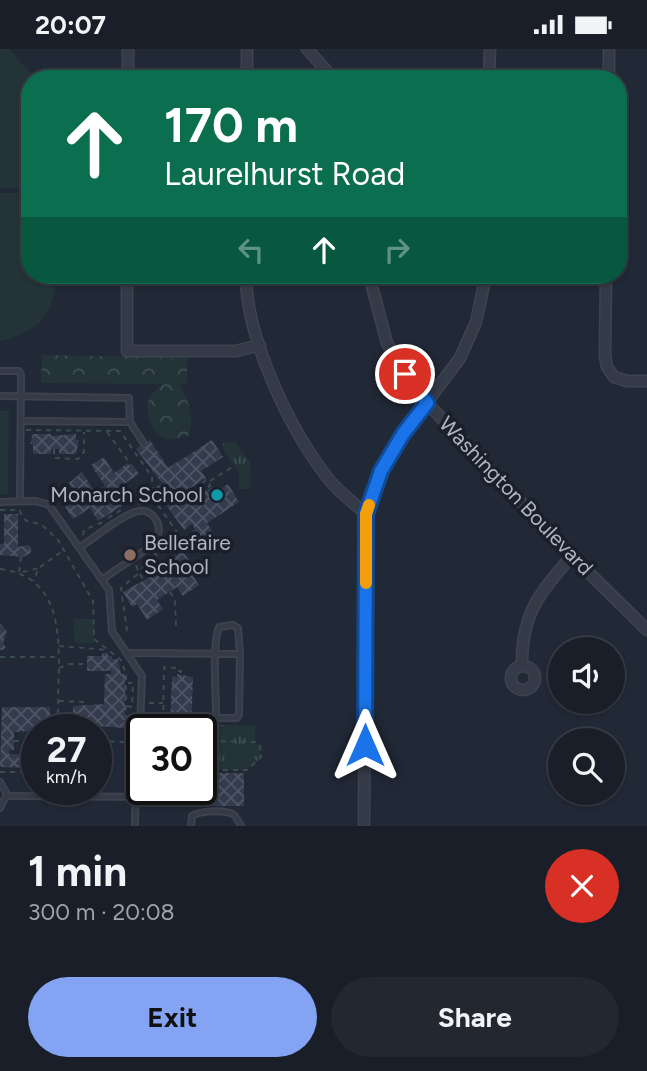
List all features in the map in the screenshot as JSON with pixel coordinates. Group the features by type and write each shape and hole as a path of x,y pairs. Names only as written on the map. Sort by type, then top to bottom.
{"street":[{"path":"128,49 128,70"},
{"path":"247,49 247,70"},
{"path":"307,49 326,70"},
{"path":"489,70 490,49"},
{"path":"609,49 609,70"},
{"path":"127,284 127,351 236,351 260,345"},
{"path":"247,284 253,323 282,405 328,479 366,514"},
{"name":"Washington Boulevard","path":"371,284 387,343 405,374 427,403 572,556 647,630"},
{"path":"364,826 366,514 381,471 403,434 460,358 476,321 484,284"},
{"path":"607,284 607,367 614,377 627,381 647,381"},
{"path":"522,666 523,629 548,582 572,556"}],"lane":[{"path":"0,371 19,371 21,375 20,502"},
{"path":"0,396 129,398 130,422 144,444"},
{"path":"21,421 130,422"},
{"path":"0,502 36,502 49,505 102,580 108,590 112,631 138,668 143,683 141,714"},
{"path":"80,547 136,510 148,512 158,521 159,530 155,541 102,580"},
{"path":"233,625 238,628 240,654 239,714 237,719 222,720 217,718 216,713 219,627 233,625"},
{"path":"128,653 240,654"},
{"path":"0,782 6,788 7,796 0,808"},
{"path":"7,796 126,797"},
{"path":"135,805 135,826"},
{"path":"191,826 192,816 196,812 230,813 237,818 240,826"}],"path":[{"path":"21,430 120,431 152,477 153,498 177,532 173,542 165,549 154,551 165,567"},
{"path":"55,430 55,436"},
{"path":"54,449 54,459 78,459 84,452 84,430"},
{"path":"106,431 132,466"},
{"path":"79,442 84,442"},
{"path":"209,482 210,486 194,497 190,494 191,490 234,467"},
{"path":"157,503 162,499"},
{"path":"0,510 20,510 21,516 30,524 41,524 58,540 93,601 94,639 121,660 126,674 128,742 112,741"},
{"path":"175,528 181,525"},
{"path":"19,573 39,568 64,550"},
{"path":"19,573 21,557"},
{"path":"144,559 136,565 144,581"},
{"path":"32,582 39,568"},
{"path":"0,569 19,573 32,582 48,598 55,611 59,646 58,714"},
{"path":"127,631 121,588 139,573"},
{"path":"170,592 175,600 176,628"},
{"path":"59,646 109,650"},
{"path":"0,657 59,657"},
{"path":"58,668 70,664 87,664"},
{"path":"164,714 164,667 177,668 181,674"},
{"path":"127,683 133,683 132,707 127,706"},
{"path":"58,701 84,702 84,706"},
{"path":"149,703 164,703"},
{"path":"13,741 21,741"},
{"path":"217,741 255,742 260,745 261,757 247,770 217,770"},
{"path":"0,772 21,772"}],"green space":[{"path":"0,49 9,49 28,70 21,70 21,188 0,188"},
{"path":"0,193 21,193 21,284 54,284 54,288 48,311 42,320 24,333 0,341"},
{"path":"42,355 187,358 187,384 179,385 190,409 188,436 166,439 157,434 151,424 148,402 161,384 41,383"},
{"path":"0,411 9,411 8,494 0,494"},
{"path":"235,442 250,462 251,489 239,489 239,472 224,452 223,443"},
{"path":"73,619 94,619 94,643 74,643"},
{"path":"217,725 255,725 255,742 260,745 261,757 247,770 217,770"}],"building":[{"path":"33,434 76,434 76,440 79,440 76,454 59,454 59,449 51,449 51,454 33,454 33,444 30,444"},
{"name":"Monarch School","path":"150,440 168,468 212,440 223,457 201,471 206,478 186,491 192,500 212,487 216,492 228,484 239,502 207,523 215,536 201,546 192,531 195,529 192,524 184,530 154,488 162,483 136,449"},
{"path":"104,457 114,473 128,463 131,467 133,465 139,474 122,485 130,497 123,505 98,521 90,508 73,519 65,507 79,498 69,483 82,472 95,492 105,486 91,465"},
{"path":"4,514 18,514 18,547 28,545 31,547 31,553 23,557 0,555 0,544 4,544"},
{"path":"183,551 193,566 188,569 199,585 183,596 177,587 157,600 163,609 147,620 137,604 132,607 123,592 148,578 141,568 154,559 161,570 169,565 167,562"},
{"path":"0,623 7,632 3,643 6,648 3,650 0,650"},
{"path":"102,653 108,653 112,659 118,659 121,674 125,674 125,728 112,727 112,714 73,714 73,706 104,704 105,674 111,674 111,671 87,671 87,656 102,656"},
{"path":"177,674 193,677 192,714 171,714 172,676 177,677"},
{"path":"2,707 50,707 50,714 21,714 21,732 14,732 14,750 9,750 9,754 21,755 21,768 0,767"},
{"path":"217,773 244,773 244,806 198,806 217,805"}],"slow traffic":[{"path":"366,583 366,514 369,505"}],"place":[{"name":"Monarch School","path":"217,495"},
{"name":"Bellefaire School","path":"130,555"}],"route":[{"path":"365,745 366,514 381,471 403,434 427,403 405,374"}]}
